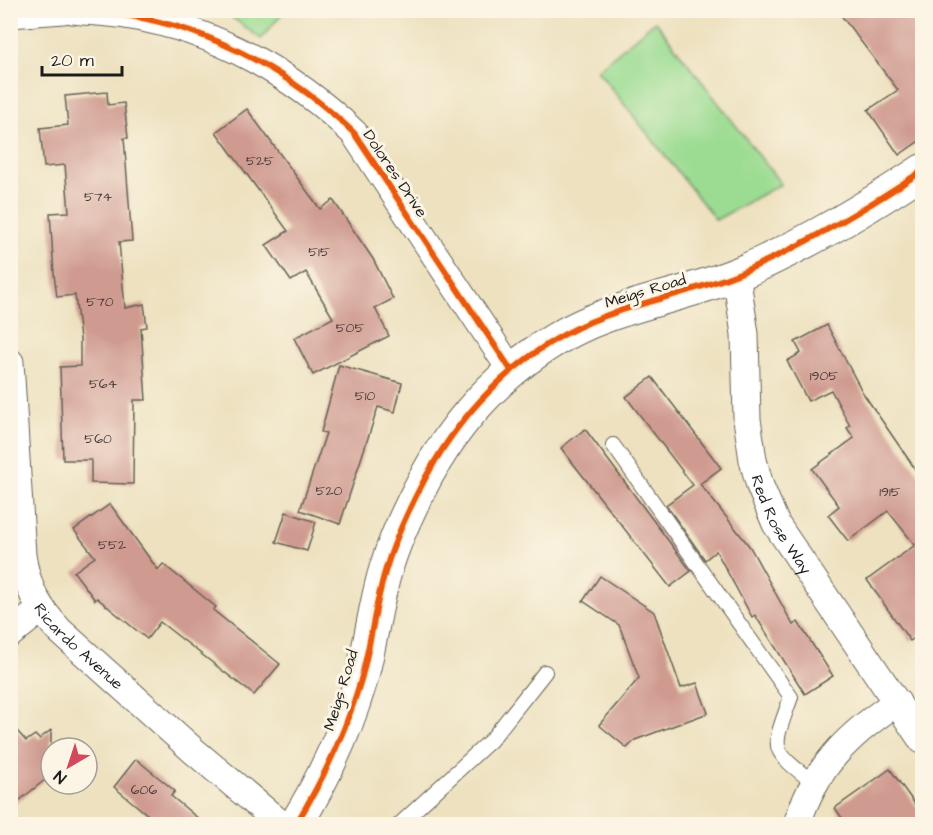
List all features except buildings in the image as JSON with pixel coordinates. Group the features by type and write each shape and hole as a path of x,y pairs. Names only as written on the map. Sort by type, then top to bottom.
{"main road":[{"name":"Meigs Road","path":"296,825 337,747 360,682 381,585 397,536 427,474 456,430 488,392 511,370 560,336 605,316 736,274 789,251 851,218 922,171"}],"street":[{"path":"10,15 63,10"},
{"name":"Dolores Drive","path":"72,10 130,15 211,38 263,63 328,108 354,134 511,370"},
{"name":"Red Rose Way","path":"736,274 745,334 747,419 760,486 776,524 922,740"},
{"name":"Ricardo Avenue","path":"10,362 22,555 25,573 40,610 195,752 281,825"},
{"path":"10,634 40,610"},
{"path":"801,822 814,783 833,753 863,725 897,702"}],"lane":[{"path":"613,445 791,697 776,740 781,757 814,783"},
{"path":"400,825 491,740 545,672"}],"green space":[{"path":"218,11 284,11 261,39 226,13"},
{"path":"655,21 781,184 716,220 597,70"}],"cycle path":[{"path":"72,10 124,15 193,32 251,58 279,74 330,112 354,133 511,370"},
{"path":"296,824 332,756 354,702 385,572 400,529 443,449 480,401 525,360 577,328 622,310 740,273 834,226 922,171"}]}
